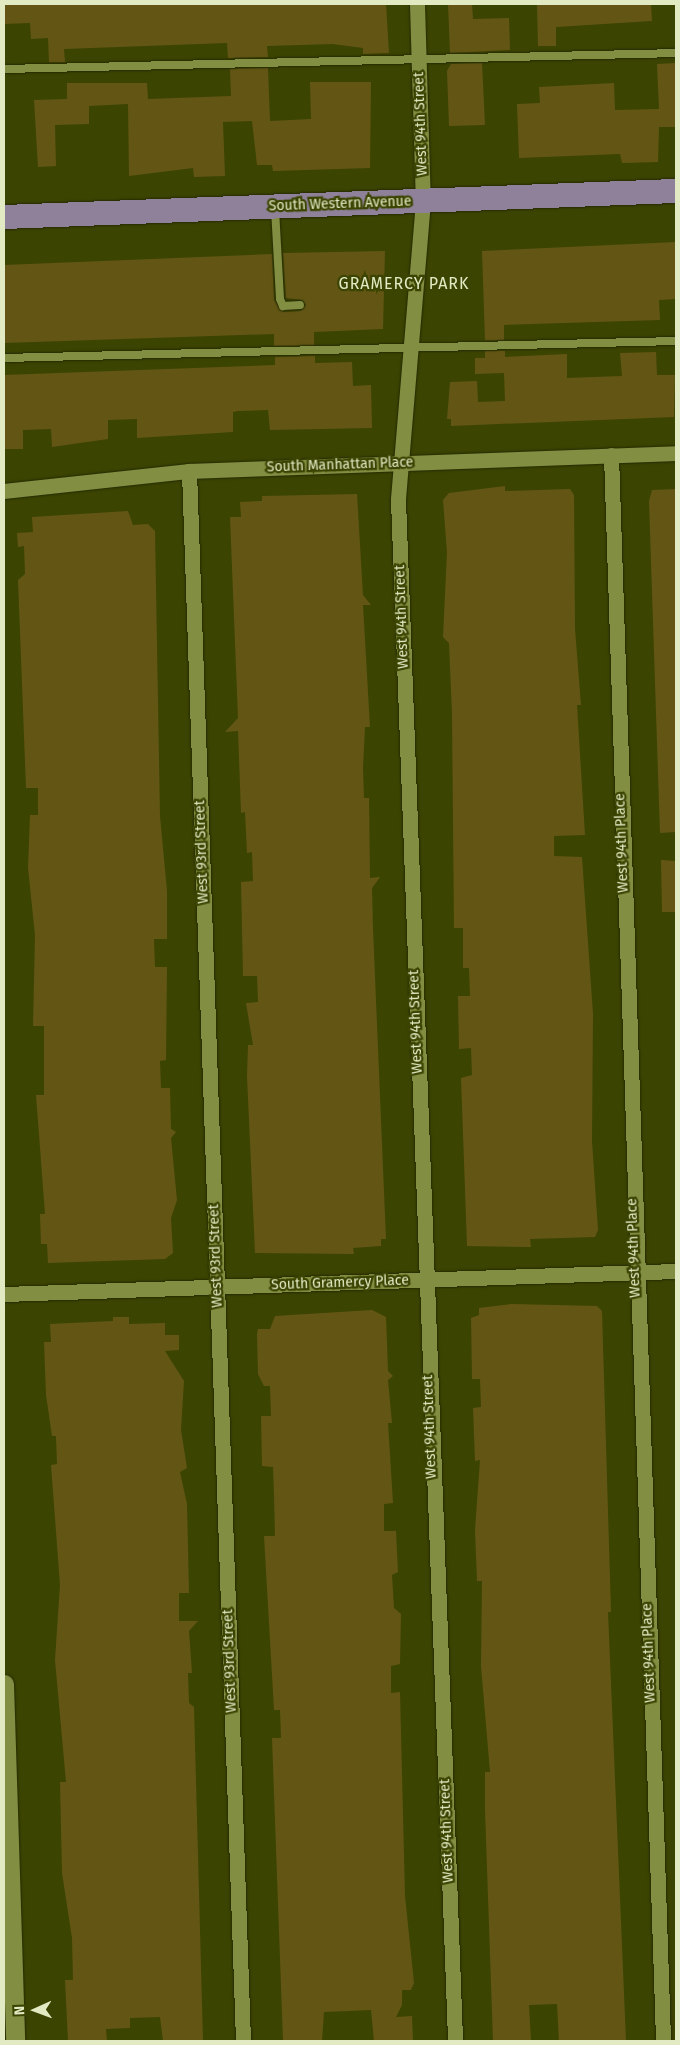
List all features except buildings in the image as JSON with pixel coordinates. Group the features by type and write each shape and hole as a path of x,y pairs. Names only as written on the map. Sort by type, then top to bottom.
{"main road":[{"name":"South Western Avenue","path":"4,218 676,191"}],"street":[{"name":"West 94th Street","path":"417,4 422,201 410,350 398,463 424,1280 455,2041"},
{"name":"South Manhattan Place","path":"4,491 189,471 676,454"},
{"name":"West 94th Place","path":"611,455 635,1273 663,2041"},
{"name":"West 93rd Street","path":"189,471 243,2041"},
{"name":"South Gramercy Place","path":"4,1294 676,1271"},
{"path":"4,1684 5,1832 15,2041"}],"lane":[{"path":"4,69 676,53"},
{"path":"275,207 280,299 283,306 300,305"},
{"path":"4,358 410,350 676,341"}],"district":[{"name":"GRAMERCY PARK","path":"404,284"}]}
